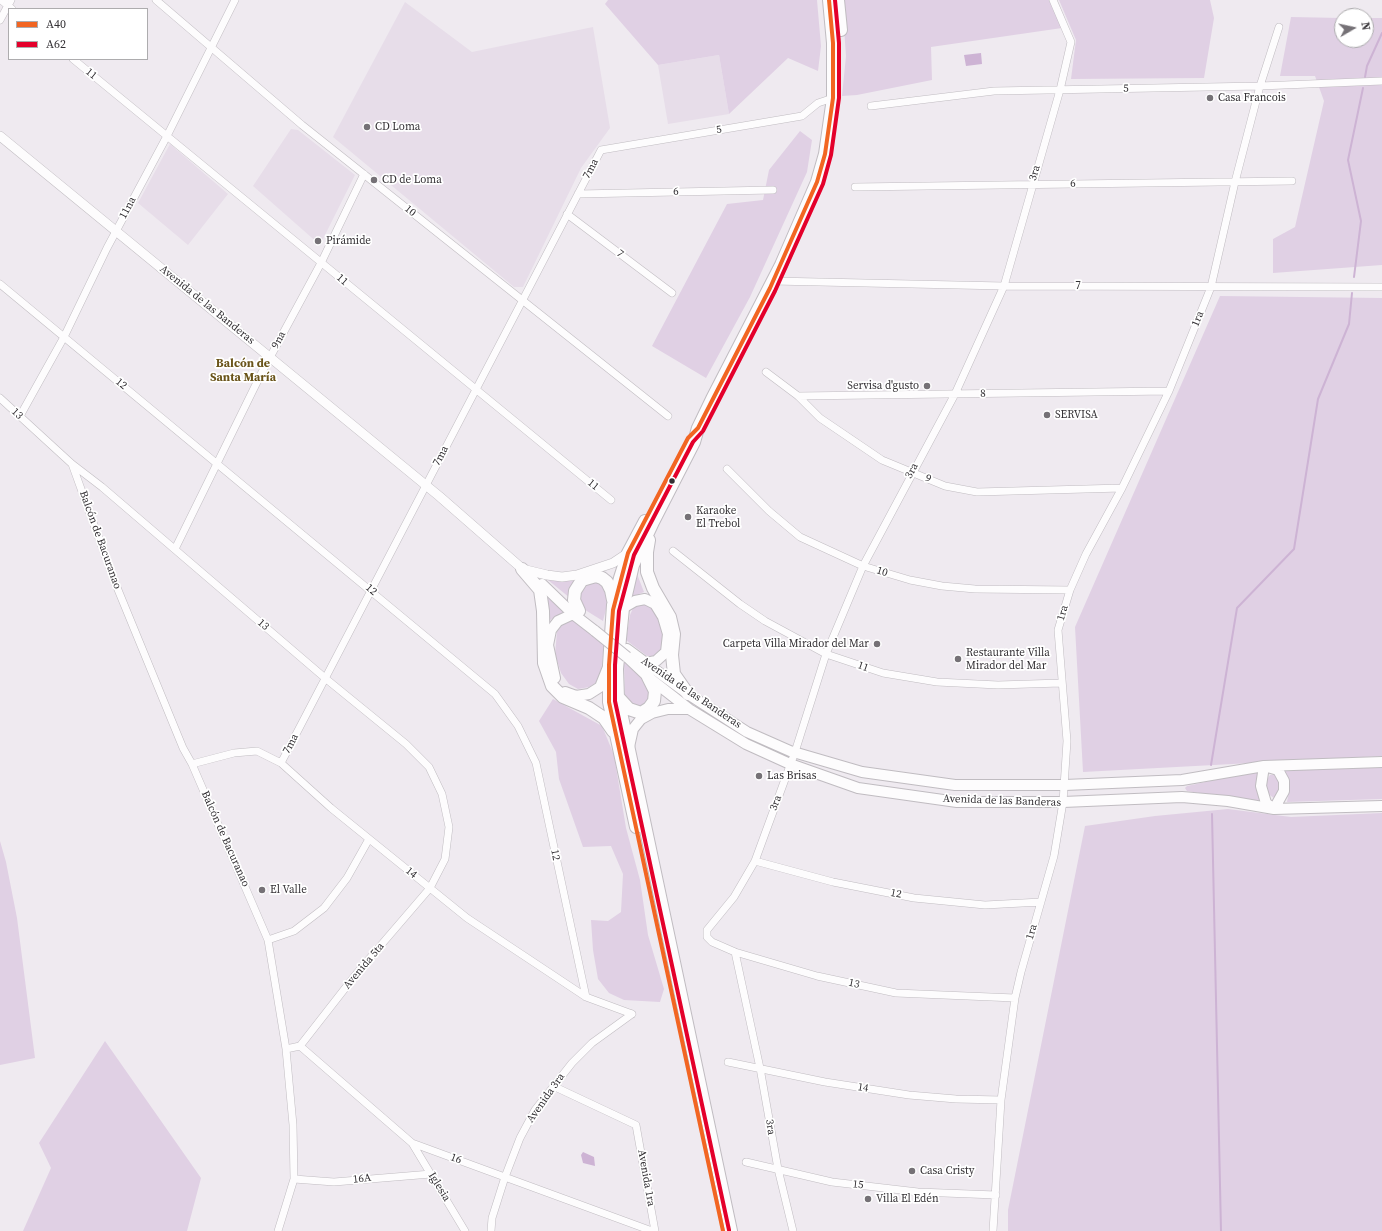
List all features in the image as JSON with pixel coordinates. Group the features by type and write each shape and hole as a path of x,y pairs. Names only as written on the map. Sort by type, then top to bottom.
{"highway":[{"path":"731,1231 618,698 618,606 633,565 653,522 694,442 698,428 773,281 817,182 825,154 833,98 833,43 829,0"},
{"path":"833,98 842,68 838,0"},
{"path":"698,428 688,438 628,553 609,665 609,702 723,1231"},
{"path":"653,522 646,552 647,572 652,588 670,617 674,634 672,655 674,674 688,694"},
{"path":"522,569 540,590 543,611 544,663 552,686 563,697 589,708 604,718 617,738"},
{"path":"576,613 574,600 576,591 582,580 596,576 607,582 618,606"},
{"path":"618,698 629,709 641,713 649,708 654,701 655,691 648,677"}],"main road":[{"name":"Avenida de las Banderas","path":"542,584 627,653 648,677 689,709 746,744 790,764 858,788 957,802 1064,802 1182,797 1228,801 1274,809 1382,806"},
{"path":"618,606 645,600 655,604 664,617 668,634 666,652 656,661 646,663"},
{"path":"576,613 558,621 551,630 548,645 550,661 556,683 565,692 576,696 589,694 600,687 609,665"},
{"name":"Avenida de las Banderas","path":"627,653 646,663 688,694 747,732 795,752 862,772 955,785 1065,785 1182,780 1264,766 1382,762"},
{"path":"629,750 633,729 641,719 652,712 668,709 689,709"},
{"path":"1264,766 1278,770 1284,781 1284,791 1274,809 1266,803 1261,786 1264,766"}],"street":[{"path":"0,20 10,5 1,0"},
{"name":"10","path":"156,0 302,125 522,302 668,416"},
{"name":"11na","path":"20,416 64,337 116,231 167,136 235,0"},
{"name":"3ra","path":"707,930 734,897 755,861 795,752 826,654 863,566 954,394 1004,286 1060,90 1071,42 1053,0"},
{"name":"1ra","path":"993,1231 1001,1100 1015,998 1020,972 1054,856 1064,802 1067,741 1061,683 1058,630 1070,590 1086,554 1122,488 1169,391 1211,287 1235,182 1260,86 1279,27"},
{"name":"11","path":"74,60 611,500"},
{"name":"5","path":"871,106 994,91 1382,82"},
{"name":"5","path":"601,150 802,116 818,103 833,98"},
{"name":"Avenida de las Banderas","path":"0,136 426,485 522,569 542,584"},
{"name":"7ma","path":"281,763 601,150"},
{"name":"9na","path":"174,549 270,357 321,263 364,174"},
{"name":"6","path":"855,187 1292,181"},
{"name":"6","path":"578,194 773,190"},
{"name":"7","path":"568,214 672,293"},
{"name":"7","path":"773,281 1004,286 1382,287"},
{"name":"12","path":"0,284 495,694 518,726 536,763 586,997"},
{"name":"9","path":"766,372 798,396 820,418 882,460 945,486 977,492 1122,488"},
{"name":"8","path":"798,396 1169,391"},
{"name":"13","path":"0,398 72,464 102,487 325,678 406,744 429,767 442,794 449,827 445,859 430,888"},
{"name":"Balcón de Bacuranao","path":"72,464 114,580 183,748 192,764 268,940 286,1049 294,1125 294,1179 278,1231"},
{"name":"10","path":"727,469 769,511 800,537 863,566 910,580 942,586 975,589 1070,590"},
{"name":"11","path":"674,550 740,604 766,621 826,654 883,673 937,682 998,684 1061,683"},
{"path":"522,569 562,577 577,575 613,563 628,553"},
{"name":"14","path":"192,764 234,753 256,751 281,763 369,839 467,918 586,997 632,1014"},
{"path":"268,940 294,931 324,908 346,878 369,839"},
{"name":"12","path":"755,861 833,882 914,898 985,905 1041,902"},
{"name":"Avenida 5ta","path":"300,1046 357,973 430,888"},
{"name":"13","path":"707,930 707,937 712,942 735,952 817,976 896,993 1015,998"},
{"name":"3ra","path":"735,952 760,1068 778,1169 793,1231"},
{"name":"Avenida 3ra","path":"491,1231 492,1218 505,1177 520,1138 534,1110 572,1063 592,1043 632,1014"},
{"path":"286,1049 300,1046"},
{"name":"16","path":"300,1046 412,1143 654,1231"},
{"name":"14","path":"728,1062 825,1082 909,1094 956,1099 1001,1100"},
{"name":"Avenida 1ra","path":"553,1086 636,1125 654,1231"},
{"name":"Iglesia","path":"412,1143 466,1231"},
{"name":"15","path":"746,1162 832,1182 918,1192 996,1195"},
{"name":"16A","path":"294,1179 334,1182 431,1174"}],"shaded area":[{"path":"608,0 817,0 821,46 818,71 788,58 729,114 719,55 658,65 605,4"},
{"path":"842,0 1050,0 1062,28 931,47 932,80 857,95 842,96 846,56"},
{"path":"1059,0 1210,0 1214,18 1204,78 1071,79 1076,40"},
{"path":"405,2 472,52 593,27 610,128 581,168 523,287 514,287 333,137"},
{"path":"1291,17 1334,18 1334,48 1374,48 1374,18 1382,18 1382,265 1273,273 1273,239 1295,227 1324,101 1315,76 1280,76"},
{"path":"981,53 982,64 966,66 964,55"},
{"path":"719,55 729,114 668,124 658,65"},
{"path":"291,129 298,130 355,175 320,245 253,186"},
{"path":"800,131 812,140 807,172 750,297 706,378 652,346 727,204 763,200 769,170"},
{"path":"170,144 228,194 188,245 138,203"},
{"path":"1220,296 1382,298 1382,756 1083,772 1075,627"},
{"path":"637,574 644,592 631,597"},
{"path":"548,580 574,581 570,598"},
{"path":"589,580 604,583 608,601 603,621 582,608 579,592"},
{"path":"546,594 565,611 550,620"},
{"path":"642,602 652,606 660,616 664,631 661,653 655,656 647,656 626,640 630,615 634,606"},
{"path":"571,619 604,644 601,674 596,683 589,687 578,689 569,684 561,673 555,654 557,632 563,624"},
{"path":"624,662 646,682 651,690 647,705 640,708 633,707 625,698"},
{"path":"553,699 602,726 614,755 626,828 640,880 648,935 664,989 660,1002 624,1000 609,993 598,979 593,950 591,920 608,921 621,912 623,874 611,846 583,847 559,779 556,752 539,721"},
{"path":"1382,766 1382,799 1287,802 1290,786 1284,769"},
{"path":"1252,772 1257,773 1258,775 1256,787 1259,801 1256,802 1187,791 1185,788 1187,786"},
{"path":"1270,775 1275,775 1280,784 1278,795 1274,798 1268,794 1265,783"},
{"path":"1228,809 1291,817 1382,813 1382,1231 1008,1231 1008,1210 1085,826 1155,816"},
{"path":"0,841 6,862 17,918 35,1058 0,1065"},
{"path":"105,1041 201,1178 187,1231 23,1231 51,1168 39,1143"},
{"path":"583,1152 594,1157 595,1166 583,1163 581,1155"}],"waterway":[{"path":"1365,77 1367,66 1382,33"},
{"path":"1354,277 1361,221 1348,160 1363,88"},
{"path":"1211,765 1237,608 1294,549 1318,399 1349,324 1352,293"},
{"path":"1212,814 1221,1231"}],"transit line":[{"name":"A40","path":"723,1231 609,702 609,665 613,610 628,553 688,438 698,428 770,288 817,182 825,154 833,98 833,43 829,0"},
{"name":"A62","path":"729,1230 615,701 615,665 619,611 634,555 693,442 703,431 775,291 823,184 831,155 839,98 839,43 835,0"}],"place":[{"name":"Casa Francois","path":"1210,98"},
{"name":"CD Loma","path":"367,127"},
{"name":"CD de Loma","path":"374,180"},
{"name":"Pirámide","path":"318,241"},
{"name":"Servisa d'gusto","path":"927,386"},
{"name":"SERVISA","path":"1047,415"},
{"name":"Karaoke El Trebol","path":"688,517"},
{"name":"Carpeta Villa Mirador del Mar","path":"877,644"},
{"name":"Restaurante Villa Mirador del Mar","path":"958,659"},
{"name":"Las Brisas","path":"759,776"},
{"name":"El Valle","path":"262,890"},
{"name":"Casa Cristy","path":"912,1171"},
{"name":"Villa El Edén","path":"868,1199"}],"district":[{"name":"Balcón de Santa María","path":"243,371"}]}
